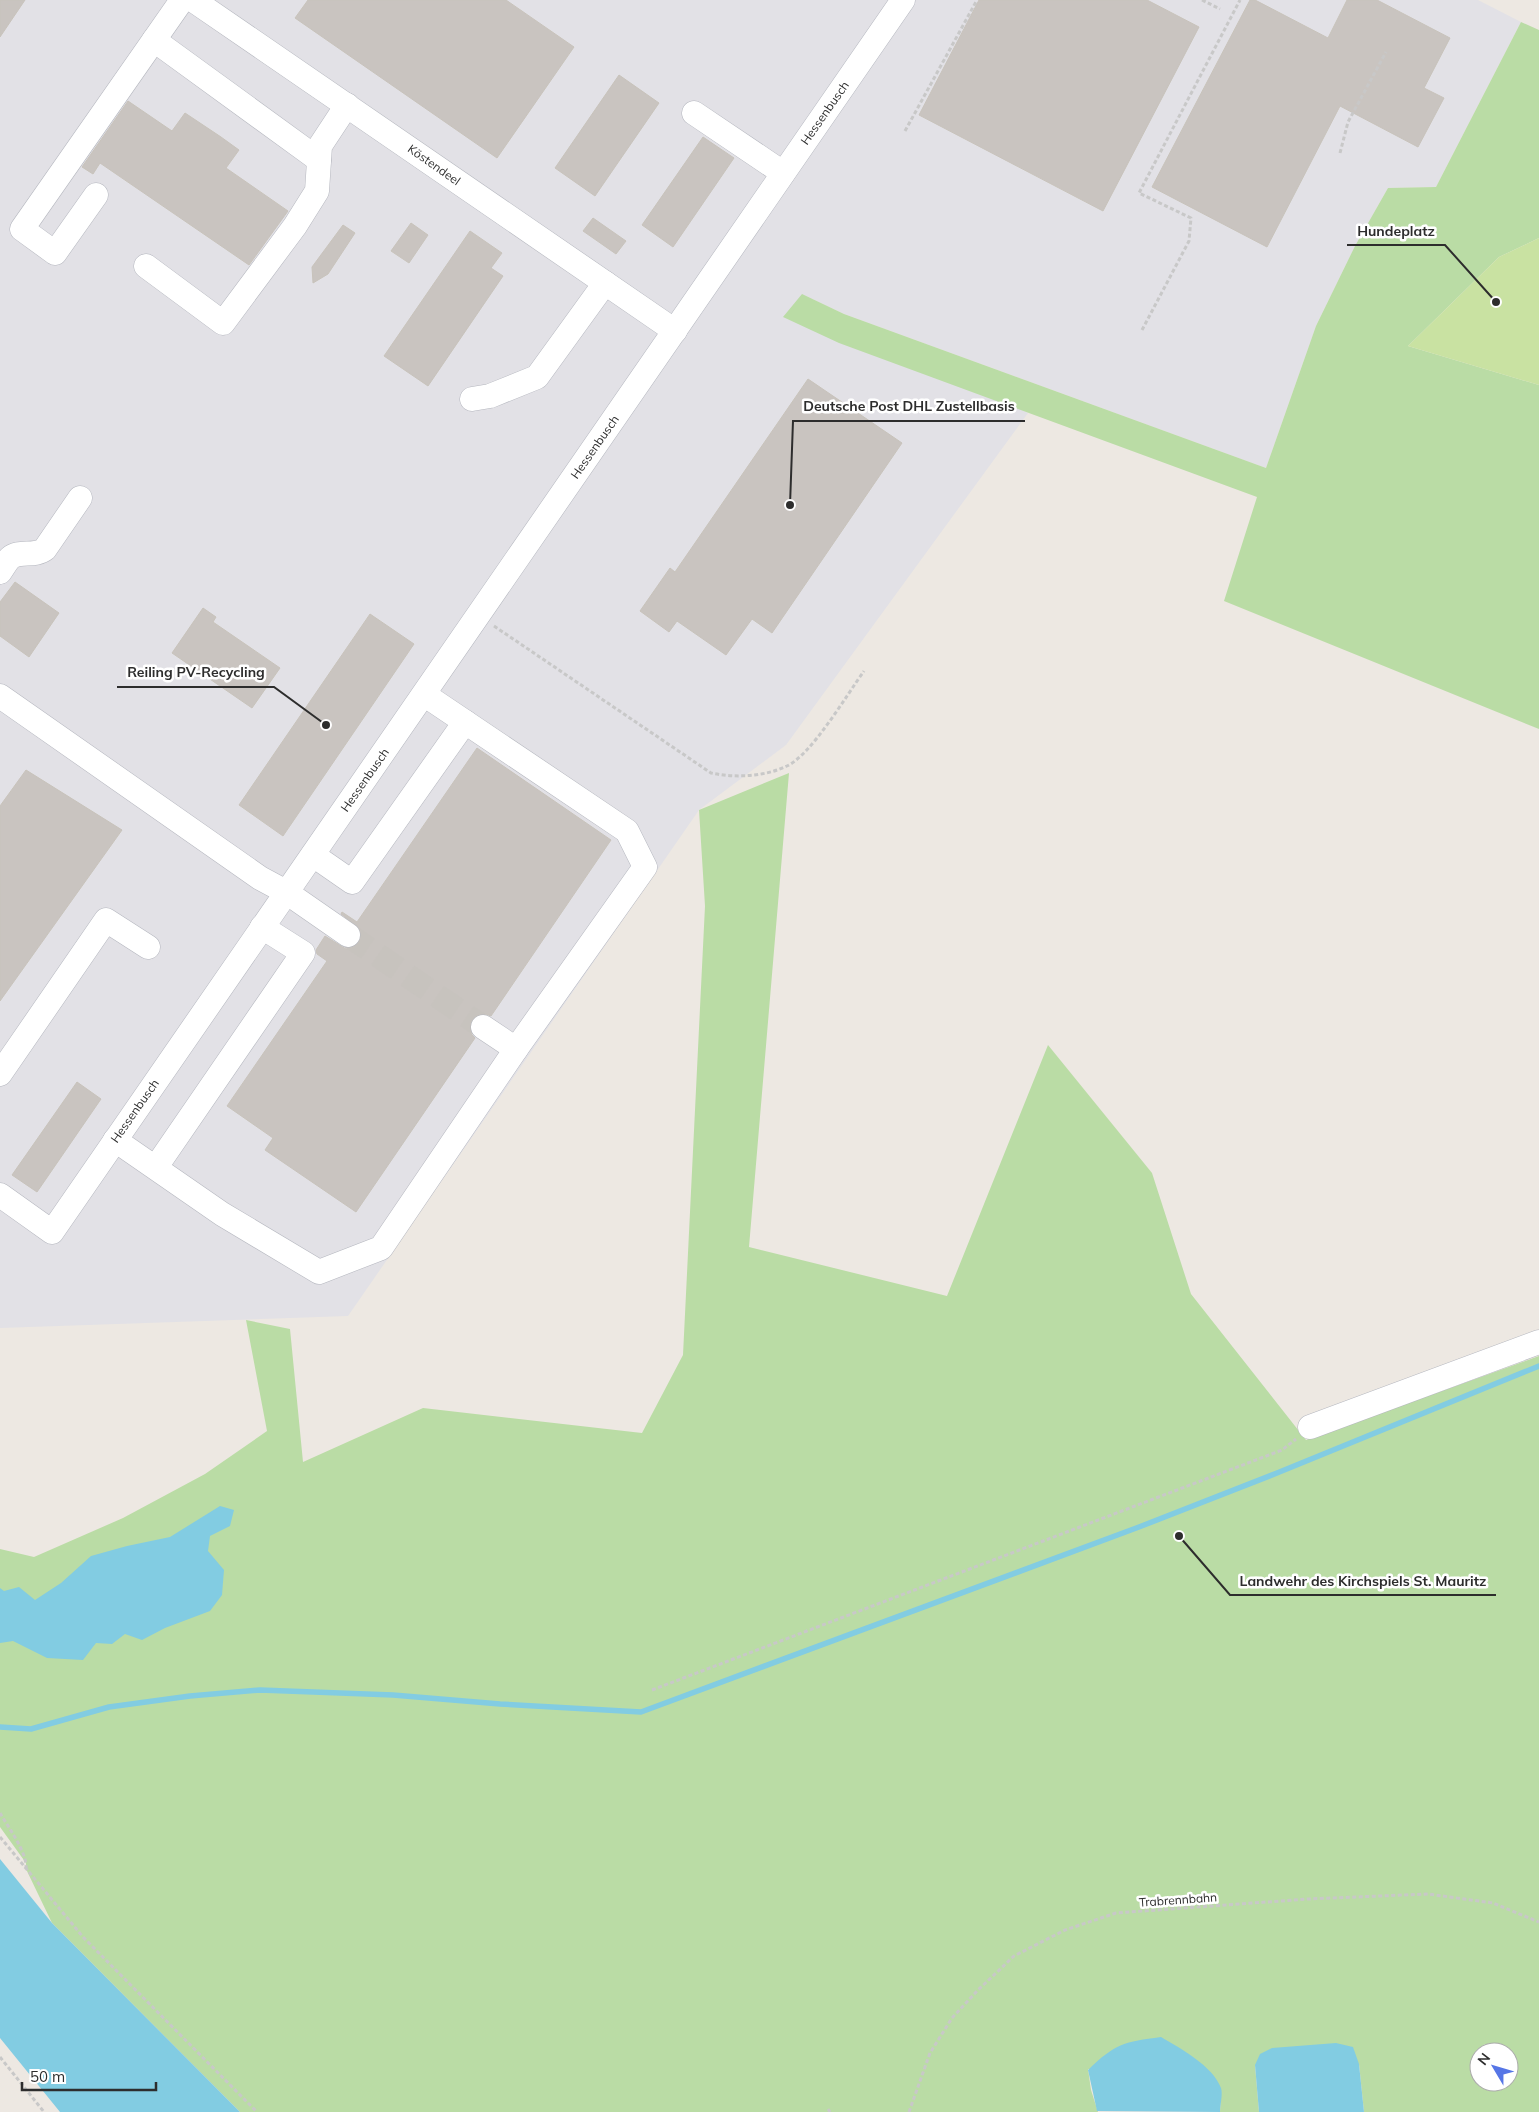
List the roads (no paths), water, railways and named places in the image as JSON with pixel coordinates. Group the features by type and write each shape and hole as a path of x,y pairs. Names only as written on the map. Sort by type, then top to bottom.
{"street":[{"path":"96,195 55,253 22,229 182,0"},
{"name":"Köstendeel","path":"193,0 675,331"},
{"name":"Hessenbusch","path":"0,1195 52,1232 286,892 425,695 903,0"},
{"path":"154,40 319,160"},
{"path":"146,266 223,324 295,226 317,190 320,146 347,105"},
{"path":"694,113 783,173"},
{"path":"472,399 497,394 537,377 605,283"},
{"path":"0,572 10,558 16,555 40,553 45,549 80,498"},
{"path":"115,1140 222,1214 319,1272 381,1248 516,1049 645,867 627,831 425,695"},
{"path":"0,696 260,878 286,892 348,935"},
{"path":"312,855 352,882 465,722"},
{"path":"0,1074 106,920 148,947"},
{"path":"156,1167 303,953 262,927"},
{"path":"483,1026 516,1049"},
{"path":"1310,1428 1539,1342"}],"water":[{"path":"220,1506 234,1510 230,1526 210,1536 208,1551 224,1570 222,1595 210,1611 165,1628 142,1640 125,1634 112,1644 96,1643 83,1660 47,1658 13,1641 0,1643 0,1588 4,1591 19,1587 35,1600 61,1583 91,1556 170,1537"},
{"path":"0,1859 52,1923 240,2112 60,2112 0,2038"},
{"path":"1161,2037 1195,2058 1211,2072 1221,2088 1220,2112 1097,2111 1088,2070 1106,2054 1121,2045 1138,2040"},
{"path":"1336,2043 1353,2047 1359,2064 1364,2112 1259,2112 1255,2065 1260,2054 1272,2048"}],"waterway":[{"path":"0,1727 31,1729 109,1707 190,1696 260,1690 393,1695 500,1704 641,1712 1139,1527 1539,1366"}],"tunnel":[{"path":"348,935 483,1027"}],"place":[{"name":"Hundeplatz","path":"1496,302"},
{"name":"Deutsche Post DHL Zustellbasis","path":"790,505"},
{"name":"Reiling PV-Recycling","path":"326,725"},
{"name":"Landwehr des Kirchspiels St. Mauritz","path":"1179,1536"}]}
